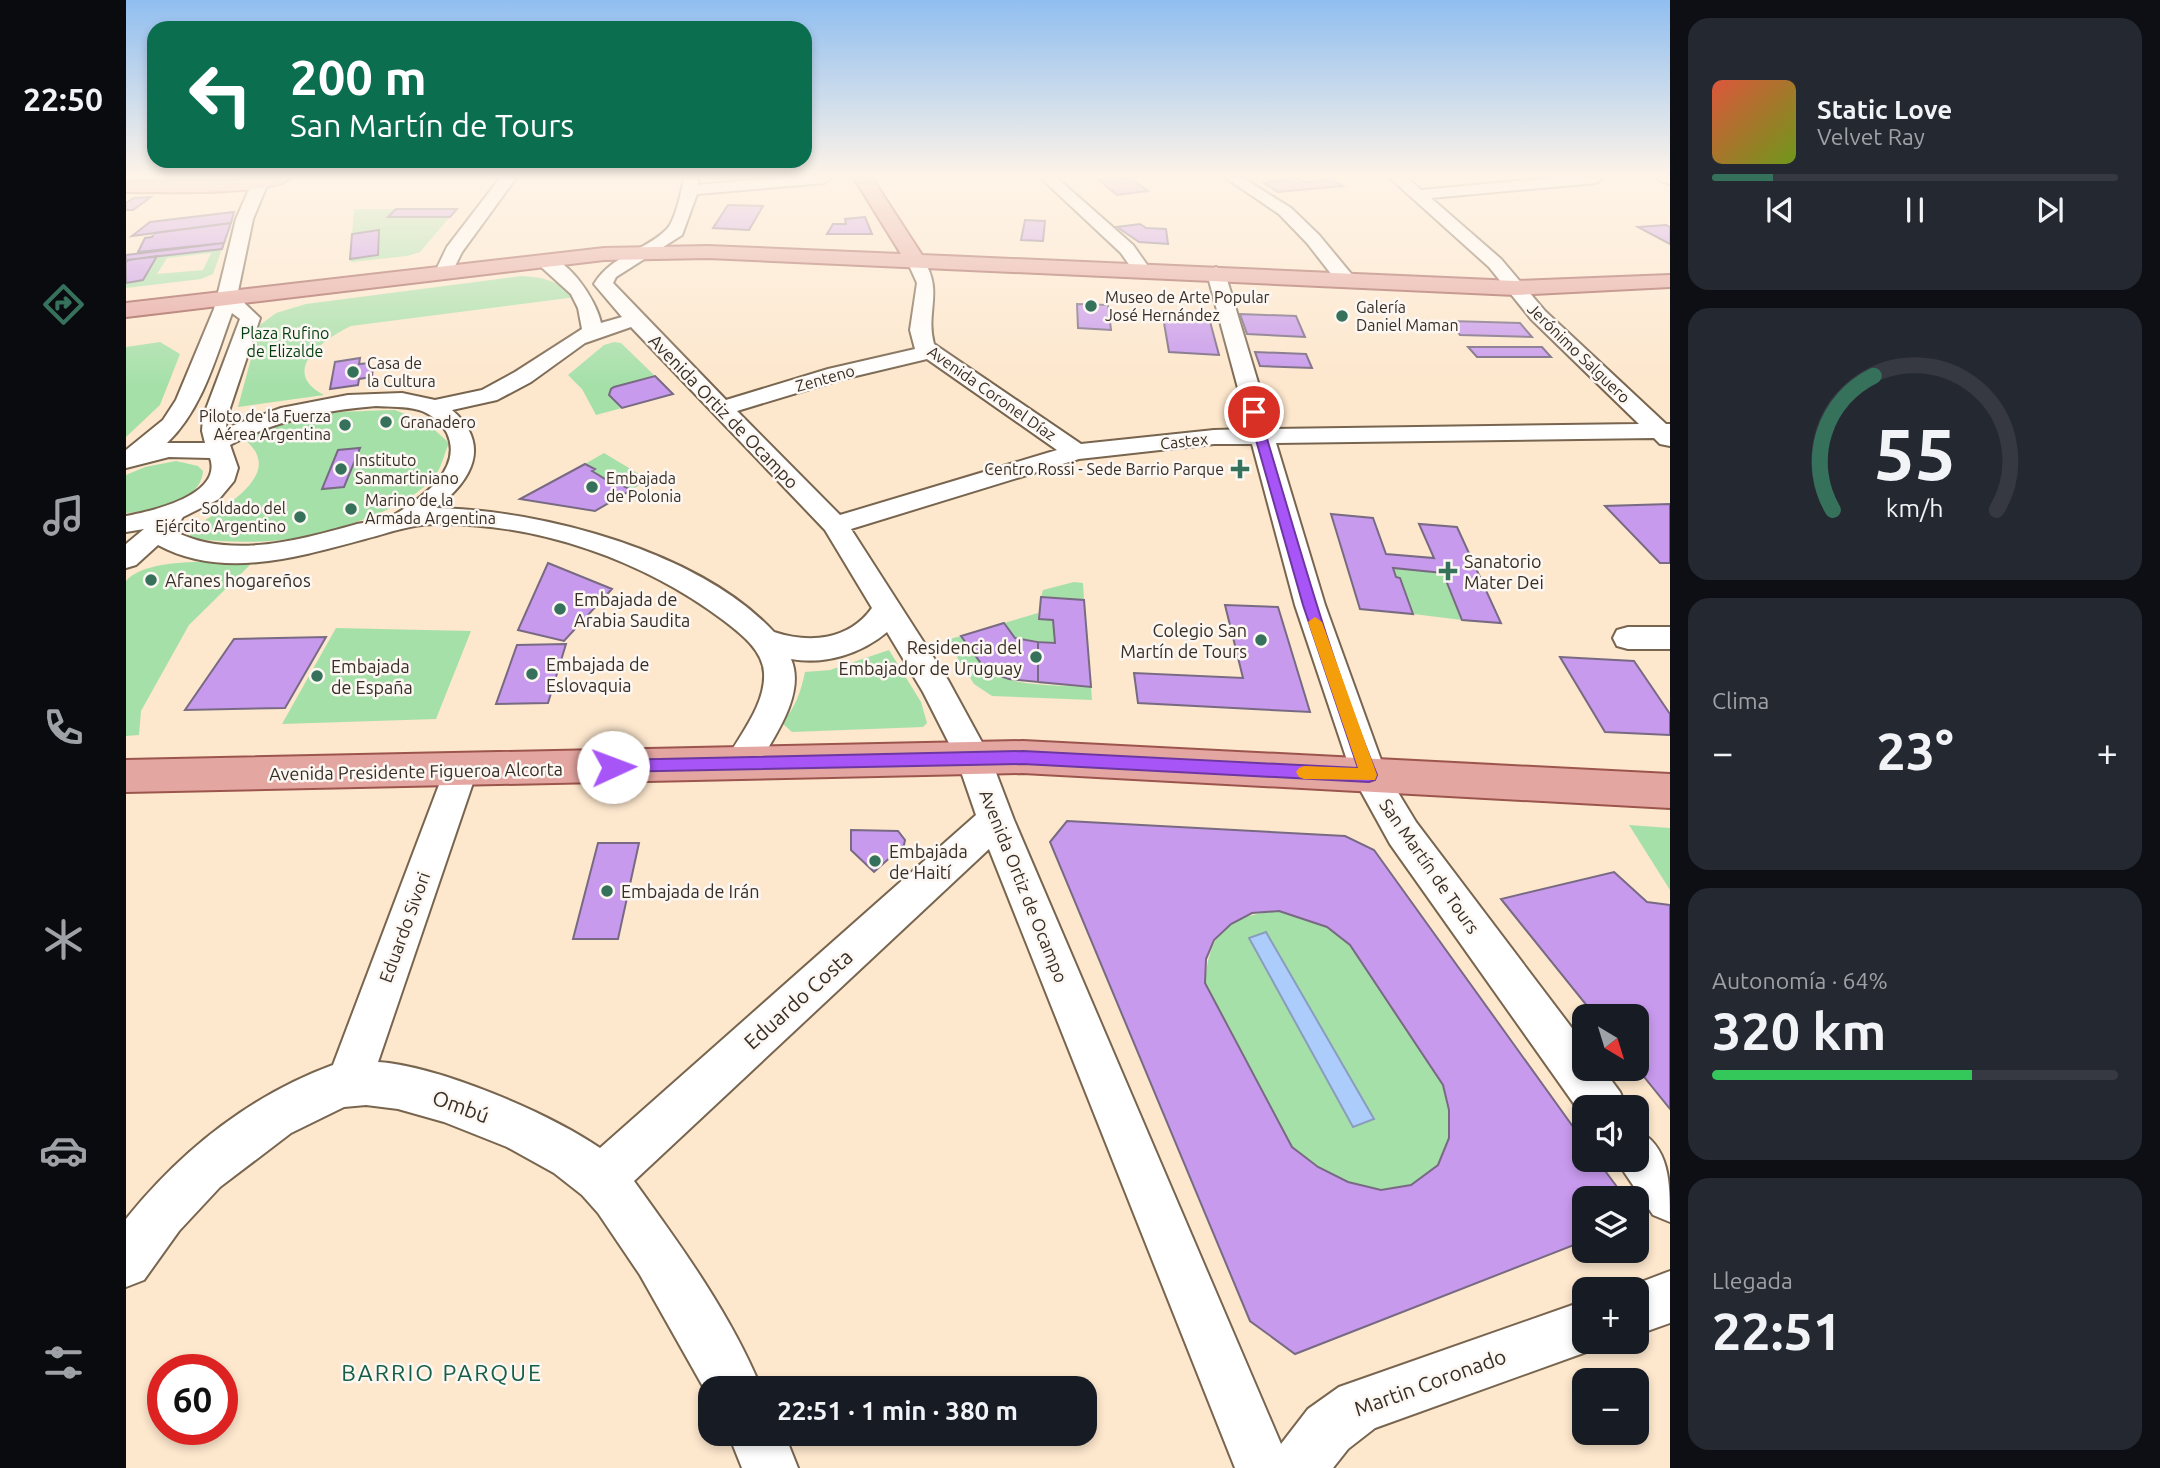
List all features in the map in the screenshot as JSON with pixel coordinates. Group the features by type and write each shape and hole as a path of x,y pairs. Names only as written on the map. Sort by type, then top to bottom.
{"main road":[{"name":"Avenida Coronel Díaz","path":"907,247 917,263"},
{"path":"126,310 444,272 645,252 1216,273 1515,288 1670,281"},
{"name":"Avenida Presidente Figueroa Alcorta","path":"126,776 460,771 973,757 1670,791"}],"street":[{"path":"126,461 164,435 182,412 227,298 228,279 239,247"},
{"path":"444,272 456,247"},
{"path":"645,252 653,247"},
{"path":"1125,247 1141,270"},
{"path":"1319,247 1346,280"},
{"name":"Jerónimo Salguero","path":"1476,247 1495,263 1538,315 1666,434"},
{"name":"Avenida Ortiz de Ocampo","path":"645,252 609,274 603,284 835,525 937,688 973,757 996,820 1262,1468"},
{"path":"545,261 575,286 587,302 592,332"},
{"name":"Avenida Coronel Díaz","path":"917,263 926,283 920,330 922,341 929,352 1076,452"},
{"name":"San Martín de Tours","path":"1216,273 1310,605 1352,734 1369,775 1403,833 1594,1095"},
{"path":"126,559 155,532 185,508 207,495 223,480 227,465 214,431 215,417 250,318 227,298"},
{"path":"126,461 175,449 218,447 250,424 297,410 381,401 412,402 433,407 469,401 506,387 592,332 635,320"},
{"name":"Zenteno","path":"722,408 845,372 929,352"},
{"path":"155,532 190,550 252,552 327,541 403,518 425,506 452,481 462,460 463,446 457,430 433,407"},
{"name":"Castex","path":"835,525 1076,452 1260,436 1666,434"},
{"path":"126,524 158,518 185,508"},
{"path":"403,518 461,517 580,538 668,571 728,608 764,640 777,660 780,673 779,688 741,764"},
{"path":"764,640 791,649 837,647 864,635 882,618 887,609"},
{"path":"1628,638 1670,638"},
{"name":"Eduardo Sivori","path":"348,1084 460,771"},
{"name":"Eduardo Costa","path":"601,1179 996,820"},
{"name":"Ombú","path":"126,1262 148,1230 183,1190 241,1139 291,1107 331,1088 348,1084 373,1083 415,1090 500,1120 555,1146 601,1179 654,1248 727,1376"},
{"path":"1649,1170 1670,1199"},
{"path":"1649,1304 1670,1297"},
{"name":"Martin Coronado","path":"1298,1468 1328,1429 1358,1406 1572,1331"},
{"path":"761,1446 770,1468"}],"green space":[{"path":"378,247 425,247 420,252 407,256 351,262 350,259 378,254"},
{"path":"222,249 213,274 201,279 126,288 126,283 143,280 157,256","holes":["211,253 203,270 157,274 167,258"]},
{"name":"Plaza Rufino de Elizalde","path":"521,276 550,281 576,297 351,326 318,347 305,366 305,376 311,386 324,395 238,407 260,325 276,313 306,304"},
{"path":"160,342 180,354 160,405 126,437 126,347"},
{"path":"621,343 655,376 611,389 609,395 622,408 596,415 582,389 568,375 604,345"},
{"path":"395,410 427,423 449,443 437,473 411,497 375,515 336,529 301,537 247,542 193,539 190,536 191,530 224,508 247,488 255,477 259,466 257,455 244,437 261,428 298,417 337,412","holes":["359,448 344,487 323,489 338,450"]},
{"path":"604,453 649,480 631,490 618,483 615,485 585,464"},
{"path":"176,461 198,466 203,471 194,491 161,508 126,513 126,475 145,467"},
{"path":"253,562 189,625 141,711 139,735 126,736 126,581 136,573 167,564"},
{"path":"1393,568 1443,573 1462,620 1413,614 1400,578 1396,577"},
{"path":"1074,582 1083,583 1084,600 1041,597 1043,590"},
{"path":"1038,613 1039,619 1053,620 1055,643 1015,638 1004,623"},
{"path":"336,628 471,631 436,719 282,724"},
{"path":"961,636 979,661 1003,678 1027,683 1091,687 1092,700 992,696 974,684 946,640"},
{"path":"889,650 921,702 927,723 923,727 792,732 782,723 797,699 805,672 830,670"},
{"path":"1629,825 1670,828 1670,890"},
{"path":"1279,911 1327,927 1350,945 1443,1085 1449,1110 1449,1138 1438,1165 1411,1185 1381,1190 1348,1182 1318,1167 1292,1147 1205,983 1211,950 1224,929 1246,917"}],"water":[{"path":"1266,932 1374,1119 1353,1127 1249,938"}],"building":[{"path":"141,247 190,247 138,252"},
{"path":"195,247 223,247 222,249 126,260 126,255"},
{"path":"351,247 378,247 378,255 350,259"},
{"path":"157,256 143,280 126,283 126,262"},
{"path":"1077,304 1108,305 1111,330 1078,328"},
{"path":"1162,311 1208,314 1219,355 1169,352"},
{"path":"1240,314 1296,316 1305,337 1247,334"},
{"path":"1450,321 1520,323 1532,337 1460,335"},
{"path":"1468,347 1542,347 1551,357 1477,357"},
{"path":"1255,352 1306,354 1312,368 1260,366"},
{"name":"Casa de la Cultura","path":"360,358 359,364 369,363 369,368 373,367 372,377 359,379 358,385 330,389 335,362"},
{"path":"655,376 673,394 622,408 609,395 614,387"},
{"name":"Instituto Sanmartiniano","path":"360,448 344,487 322,489 338,450"},
{"path":"585,464 615,485 618,483 631,490 595,511 520,499"},
{"path":"1670,504 1670,563 1660,563 1605,506"},
{"name":"Sanatorio Mater Dei","path":"1331,514 1373,518 1386,554 1434,558 1419,524 1457,527 1501,623 1462,620 1443,573 1393,568 1396,577 1400,578 1413,614 1360,609"},
{"name":"Embajada de Arabia Saudita","path":"548,563 612,589 564,641 518,630"},
{"path":"1041,597 1084,600 1091,687 1038,682 1038,642 1055,643 1053,620 1039,619"},
{"name":"Colegio San Martín de Tours","path":"1225,605 1278,607 1310,712 1138,703 1134,673 1243,678"},
{"path":"1004,623 1015,638 1038,642 1038,682 1009,679 995,674 980,662 961,636"},
{"path":"326,637 285,708 185,710 234,639"},
{"name":"Embajada de Eslovaquia","path":"566,644 548,703 496,704 517,645"},
{"path":"1560,657 1634,661 1670,714 1670,735 1605,732"},
{"path":"1067,821 1345,836 1374,850 1572,1125 1572,1172 1606,1172 1616,1186 1572,1186 1572,1246 1295,1354 1250,1321 1050,842","holes":["1279,911 1327,927 1350,945 1443,1085 1449,1110 1449,1138 1438,1165 1411,1185 1381,1190 1348,1182 1318,1167 1292,1147 1205,983 1206,959 1214,940 1231,924 1252,913"]},
{"name":"Embajada de Haití","path":"851,830 898,831 905,840 904,845 874,872 851,850"},
{"name":"Embajada de Irán","path":"598,843 639,843 618,939 573,939"},
{"path":"1614,872 1647,902 1670,905 1670,1109 1648,1082 1649,1004 1586,1004 1501,899"}],"slow traffic":[{"path":"1304,772 1369,775 1352,734 1315,622"}],"place":[{"name":"Museo de Arte Popular José Hernández","path":"1091,306"},
{"name":"Galería Daniel Maman","path":"1342,316"},
{"name":"Casa de la Cultura","path":"353,372"},
{"name":"Granadero","path":"386,422"},
{"name":"Piloto de la Fuerza Aérea Argentina","path":"345,425"},
{"name":"Instituto Sanmartiniano","path":"341,469"},
{"name":"Centro Rossi - Sede Barrio Parque","path":"1240,469"},
{"name":"Embajada de Polonia","path":"592,487"},
{"name":"Marino de la Armada Argentina","path":"351,509"},
{"name":"Soldado del Ejército Argentino","path":"300,517"},
{"name":"Sanatorio Mater Dei","path":"1448,571"},
{"name":"Afanes hogareños","path":"151,580"},
{"name":"Embajada de Arabia Saudita","path":"560,609"},
{"name":"Colegio San Martín de Tours","path":"1261,640"},
{"name":"Residencia del Embajador de Uruguay","path":"1036,657"},
{"name":"Embajada de Eslovaquia","path":"532,674"},
{"name":"Embajada de España","path":"317,676"},
{"name":"Embajada de Haití","path":"875,861"},
{"name":"Embajada de Irán","path":"607,891"}],"district":[{"name":"BARRIO PARQUE","path":"442,1372"}],"route":[{"path":"613,767 1023,757 1369,775 1352,734 1310,605 1254,412"}]}
